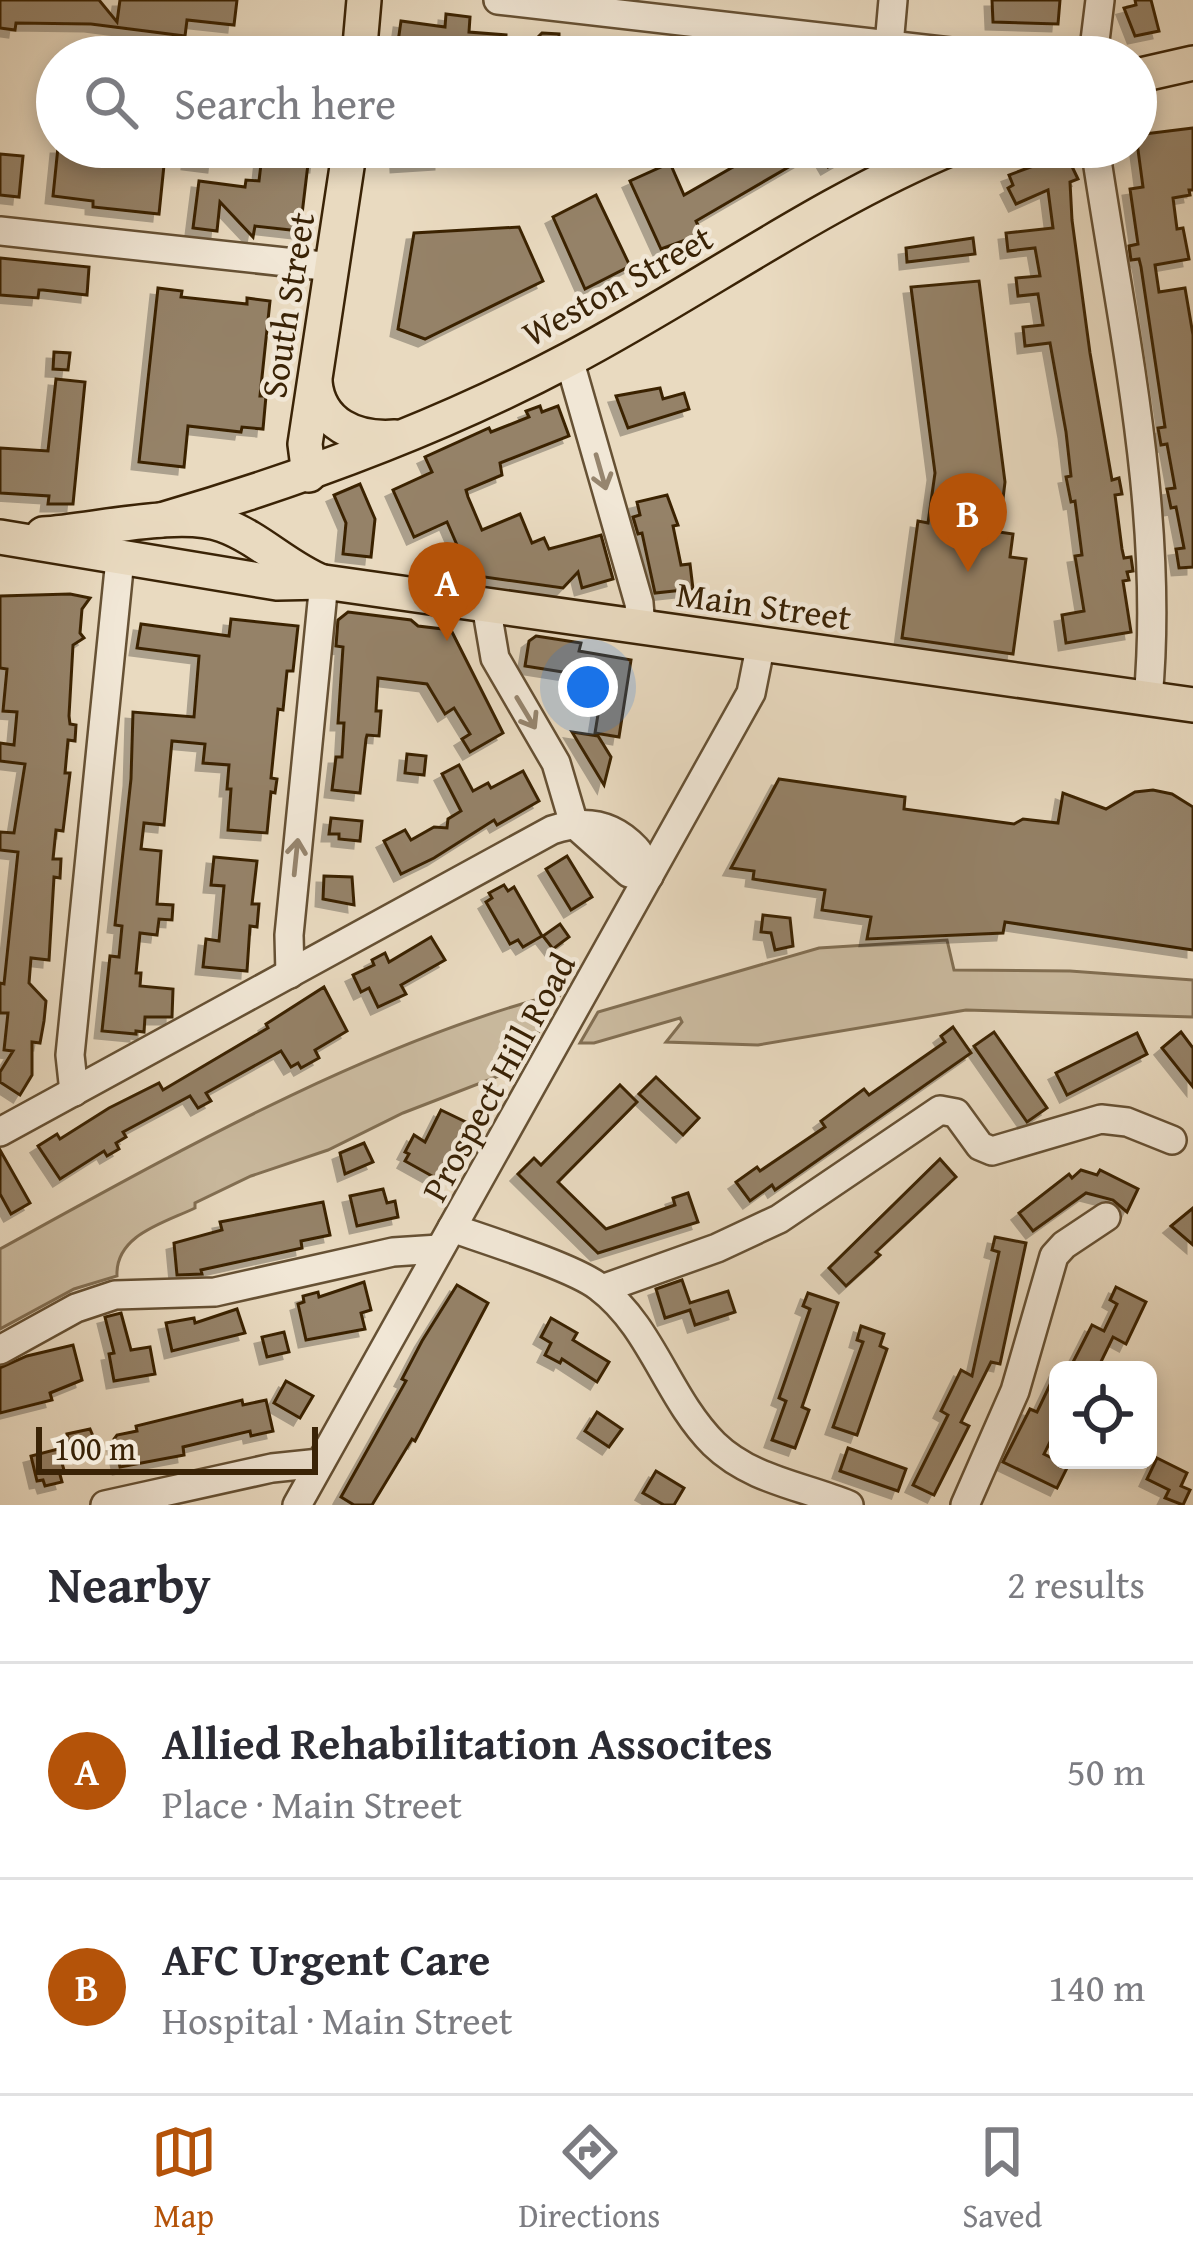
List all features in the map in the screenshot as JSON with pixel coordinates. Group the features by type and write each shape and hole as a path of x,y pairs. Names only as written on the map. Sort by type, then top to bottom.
{"main road":[{"path":"361,36 364,0"},
{"path":"1157,71 1193,63"},
{"name":"South Street","path":"310,475 305,444 347,168"},
{"name":"Weston Street","path":"190,570 230,526 310,475 569,359 906,168"},
{"path":"315,377 322,407 340,427 378,438 403,436"},
{"name":"Main Street","path":"0,537 190,518 230,526 324,582"},
{"path":"230,526 230,567 242,577"},
{"name":"Main Street","path":"0,537 190,570 290,584 324,582 1193,705"}],"street":[{"path":"499,0 584,5 826,36"},
{"path":"890,36 893,0"},
{"path":"1096,36 1100,0"},
{"path":"1098,168 1151,535 1155,608 1148,699"},
{"path":"0,231 332,267"},
{"path":"569,359 639,603 640,627"},
{"path":"74,1092 70,1054 120,559"},
{"path":"290,974 289,934 324,582"},
{"path":"486,605 495,658 556,763 574,824"},
{"name":"Prospect Hill Road","path":"761,643 751,693 445,1239 588,1280 602,1289 636,1326 682,1404 717,1447 807,1499 849,1505"},
{"path":"0,1132 552,830 592,823 609,828 640,852 647,874"},
{"path":"602,1289 717,1248 779,1219 940,1110 956,1113 980,1146 992,1151 1101,1119 1127,1122 1172,1140"},
{"path":"964,1505 1015,1391 1054,1256 1106,1217"},
{"path":"0,1350 76,1308 115,1294 215,1292 445,1239"},
{"path":"297,1505 445,1239"},
{"path":"105,1505 272,1468 320,1463"}],"shaded area":[{"path":"947,940 954,970 1070,971 1193,980 1193,1017 966,1010 758,1045 666,1042 682,1022 680,1018 580,1043 598,1012 819,948"},
{"path":"561,993 517,1069 195,1203 195,1208 133,1240 124,1250 117,1276 74,1289 0,1329 0,1249 203,1139 345,1070 489,1014"}],"building":[{"path":"0,0 99,0 117,22 120,0 237,0 234,25 187,20 185,36 91,24 16,23 15,30 0,28"},
{"path":"992,0 1060,0 1058,24 993,22"},
{"path":"1135,0 1151,0 1159,31 1135,36 1124,8 1136,5"},
{"path":"446,14 470,17 469,32 506,36 399,36 401,21 445,27"},
{"path":"1193,128 1193,190 1173,198 1177,229 1183,228 1189,259 1155,265 1159,292 1185,288 1193,335 1193,567 1179,568 1176,549 1184,548 1176,507 1171,508 1167,489 1175,488 1167,444 1161,445 1158,428 1165,427 1141,267 1139,259 1131,260 1129,246 1138,244 1130,189 1143,187 1140,168 1157,168 1157,132"},
{"path":"0,154 23,156 19,197 0,195"},
{"path":"56,168 164,168 159,214 93,207 93,201 53,196"},
{"path":"261,168 308,168 300,231 255,226 253,237 220,202 217,231 193,228 199,181 245,187 246,180 259,181"},
{"path":"659,168 672,168 684,195 731,168 787,168 696,221 702,234 661,249 630,181"},
{"path":"1028,168 1073,168 1078,179 1070,182 1072,220 1112,480 1119,478 1122,494 1115,495 1124,558 1131,557 1133,571 1123,581 1131,632 1066,643 1062,615 1084,611 1075,556 1082,555 1075,501 1071,502 1066,477 1071,476 1066,432 1050,343 1025,346 1023,327 1043,325 1038,294 1018,296 1016,278 1040,276 1035,248 1008,251 1006,233 1053,228 1048,190 1016,204 1008,188 1013,185 1009,175"},
{"path":"596,195 630,266 585,289 553,217"},
{"path":"519,227 543,281 425,339 398,329 414,233"},
{"path":"973,238 975,254 907,262 906,248"},
{"path":"0,258 89,267 87,295 39,290 38,298 0,295"},
{"path":"979,281 1005,482 999,532 1013,534 1010,557 1026,559 1013,654 902,638 918,521 928,523 935,473 911,287"},
{"path":"158,288 182,291 181,297 247,304 247,298 270,301 260,396 266,396 263,429 242,427 241,432 188,426 184,467 139,462"},
{"path":"54,352 70,353 68,370 53,369"},
{"path":"56,379 85,382 73,504 48,504 49,496 0,493 0,448 48,451"},
{"path":"660,388 663,399 684,393 689,409 628,428 616,396"},
{"path":"540,406 542,412 558,406 569,436 500,463 502,475 466,490 468,497 482,530 520,514 532,543 544,538 549,549 601,535 613,579 582,588 578,572 563,588 470,575 447,522 414,537 393,490 432,472 425,457 489,428 491,432 529,417 526,411"},
{"path":"360,484 375,519 371,557 343,554 346,523 334,495"},
{"path":"667,495 678,525 673,526 681,565 690,564 693,589 655,593 642,533 638,534 633,517 640,515 637,502"},
{"path":"0,596 90,598 82,609 80,633 84,638 73,645 69,716 70,724 76,725 75,741 68,740 65,773 70,773 63,831 56,830 53,859 61,859 60,878 54,877 49,960 31,958 29,983 46,1001 44,1021 40,1043 32,1042 32,1075 20,1095 0,1082 0,1072 13,1051 4,1050 8,1013 0,1013 0,983 4,984 18,852 0,850 0,832 14,833 25,764 0,761 0,743 14,745 17,712 3,711 7,669 0,668"},
{"path":"348,612 451,630 503,733 470,752 462,739 470,734 454,708 445,714 427,684 378,678 379,736 367,735 360,793 332,790 336,757 342,757 344,723 338,723 343,647 336,646 338,620"},
{"path":"231,619 298,626 293,671 287,671 283,710 278,709 271,778 277,779 267,833 228,830 229,765 203,763 205,744 172,741 164,825 144,823 141,849 161,851 157,904 173,905 172,920 159,919 157,935 140,933 136,973 141,973 140,986 173,989 172,1017 145,1017 144,1032 136,1034 102,1031 110,956 119,957 122,926 115,925 131,779 133,712 194,717 199,656 137,648 141,624 229,636"},
{"path":"536,636 581,643 579,651 631,660 619,737 595,733 602,690 586,688 588,676 525,666 529,641"},
{"path":"572,732 598,736 611,757 604,785"},
{"path":"407,754 426,756 424,775 405,773"},
{"path":"459,765 473,791 488,783 491,788 523,771 539,801 497,825 494,820 401,874 384,841 405,830 411,840 434,827 447,828 448,819 461,811 442,774"},
{"path":"779,779 905,797 904,809 1014,824 1023,819 1058,823 1063,793 1106,809 1135,792 1172,794 1193,807 1193,950 1005,922 1003,933 867,939 871,917 822,910 825,890 753,879 754,871 731,868"},
{"path":"331,818 362,821 360,841 329,834"},
{"path":"567,856 592,897 571,910 546,869"},
{"path":"214,857 257,861 252,904 259,904 257,927 250,926 247,971 203,967 206,939 219,941 224,886 211,885"},
{"path":"324,876 352,877 354,905 323,899"},
{"path":"504,885 508,891 514,887 542,936 523,947 518,940 510,944 486,902 492,898 489,893"},
{"path":"763,915 790,918 793,946 775,950 771,933 761,932"},
{"path":"560,924 569,937 553,949 543,936"},
{"path":"431,937 445,960 401,985 406,994 378,1007 369,988 361,992 353,975 374,965 372,960 385,953 389,962"},
{"path":"324,987 347,1031 315,1050 319,1058 301,1068 298,1063 291,1067 281,1051 206,1093 211,1101 198,1108 190,1096 123,1132 126,1137 116,1143 119,1149 107,1156 104,1151 60,1179 38,1146 57,1134 60,1139 159,1083 163,1090 268,1028 266,1024"},
{"path":"953,1027 971,1053 775,1190 772,1185 750,1201 736,1182 825,1127 821,1121 864,1089 869,1095 945,1042 941,1036"},
{"path":"994,1032 1047,1108 1027,1122 974,1046"},
{"path":"1181,1032 1193,1048 1193,1087 1162,1048"},
{"path":"1137,1033 1147,1054 1067,1095 1056,1073"},
{"path":"656,1077 699,1118 683,1135 639,1094"},
{"path":"620,1085 637,1102 558,1182 606,1229 675,1205 673,1198 688,1193 698,1222 598,1253 518,1174 534,1158 541,1165"},
{"path":"441,1110 474,1126 441,1181 405,1161 409,1154 405,1152 414,1135 425,1142"},
{"path":"364,1143 373,1162 345,1174 340,1153"},
{"path":"0,1150 30,1203 11,1214 0,1194"},
{"path":"940,1159 956,1177 846,1286 829,1268"},
{"path":"1081,1170 1097,1175 1100,1170 1138,1189 1127,1212 1113,1200 1086,1193 1033,1231 1019,1213"},
{"path":"383,1189 387,1203 395,1201 398,1217 357,1226 350,1196"},
{"path":"323,1202 330,1235 301,1241 302,1248 201,1270 202,1274 177,1275 174,1243 222,1230 220,1222"},
{"path":"1193,1208 1193,1245 1171,1226"},
{"path":"995,1237 1026,1243 1000,1364 991,1362 961,1422 969,1426 934,1495 913,1485 948,1415 941,1411 961,1370 972,1376 999,1252 992,1250"},
{"path":"682,1280 690,1303 728,1291 735,1312 695,1325 690,1310 665,1318 656,1289"},
{"path":"364,1282 371,1310 361,1313 365,1329 306,1340 298,1304 304,1302 303,1296 318,1292 319,1297"},
{"path":"457,1285 488,1303 415,1441 412,1439 372,1505 354,1505 341,1497 406,1381 402,1379 422,1341"},
{"path":"1116,1287 1146,1302 1126,1344 1113,1337 1101,1361 1074,1361 1092,1325 1104,1331 1117,1304 1110,1300"},
{"path":"808,1293 838,1303 802,1407 809,1410 795,1448 772,1440 786,1401 779,1398 810,1309 803,1306"},
{"path":"237,1309 245,1333 172,1351 166,1323 194,1318 195,1323"},
{"path":"121,1313 131,1350 150,1347 155,1374 114,1381 109,1354 114,1353 105,1317"},
{"path":"551,1318 577,1333 573,1340 609,1362 597,1382 562,1359 560,1363 545,1355 551,1343 541,1337"},
{"path":"861,1326 884,1334 880,1346 887,1349 857,1435 833,1427 863,1342 857,1340"},
{"path":"284,1332 289,1352 267,1357 262,1337"},
{"path":"73,1345 82,1380 50,1393 52,1400 0,1413 0,1368"},
{"path":"286,1381 313,1396 300,1418 274,1403"},
{"path":"1049,1387 1049,1444 1044,1454 1049,1456 1049,1469 1066,1469 1057,1488 1003,1462 1030,1409 1037,1412"},
{"path":"242,1400 243,1405 266,1400 273,1431 251,1436 250,1431 183,1447 184,1455 120,1467 117,1435"},
{"path":"597,1412 622,1429 609,1447 585,1431"},
{"path":"90,1429 99,1450 72,1456 67,1434"},
{"path":"848,1448 906,1469 898,1491 840,1471"},
{"path":"58,1449 62,1482 45,1486 43,1480 37,1481 31,1456"},
{"path":"1157,1458 1187,1473 1181,1486 1190,1490 1183,1505 1165,1498 1169,1490 1147,1479 1152,1469 1157,1469"},
{"path":"656,1471 684,1488 674,1505 664,1505 643,1493"}],"place":[{"name":"AFC Urgent Care","path":"968,572"},
{"name":"Allied Rehabilitation Assocites","path":"447,641"}]}
